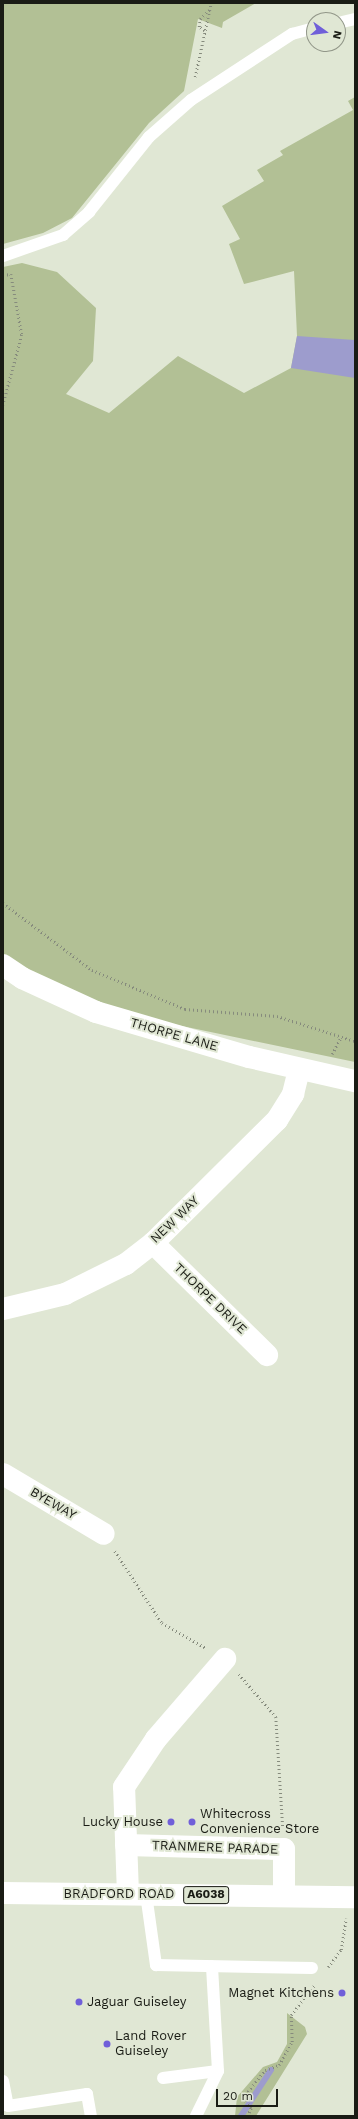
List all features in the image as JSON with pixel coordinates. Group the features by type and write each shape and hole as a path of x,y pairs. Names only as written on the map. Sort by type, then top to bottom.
{"street":[{"name":"THORPE LANE","path":"3,965 22,978 96,1012 299,1070 355,1081"},
{"name":"NEW WAY","path":"3,1310 66,1294 126,1264 153,1243 277,1120 293,1094 299,1070"},
{"name":"THORPE DRIVE","path":"153,1243 267,1354"},
{"name":"BYEWAY","path":"3,1474 104,1534"},
{"path":"137,1894 126,1845 124,1787 156,1739 226,1659"},
{"name":"TRANMERE PARADE","path":"126,1845 284,1849 284,1896"},
{"name":"BRADFORD ROAD","path":"3,1893 355,1897"}],"lane":[{"path":"3,256 64,235 78,224 149,137 191,100 292,34 306,30"},
{"path":"137,1894 156,1966 312,1968"},
{"path":"196,2116 218,2071 212,1966"},
{"path":"163,2078 218,2071"},
{"path":"3,2082 8,2106 87,2094 91,2116"}],"path":[{"path":"191,100 204,31 211,3"},
{"path":"204,31 199,27 200,19 209,10"},
{"path":"3,275 11,274 22,335 3,405"},
{"path":"3,903 92,970 185,1009 277,1016 355,1041"},
{"path":"247,2116 249,2105 243,2098 265,2070 279,2065 292,2042 291,2015"}],"green space":[{"path":"3,3 256,3 223,22 222,28 198,19 184,91 149,123 72,218 43,233 3,244"},
{"path":"355,97 355,1062 110,1011 34,975 3,954 3,267 22,263 57,272 96,308 93,361 66,394 109,413 178,356 244,393 291,368 297,336 294,271 244,284 229,244 240,239 222,206 264,181 257,170 283,155 280,151 353,110 348,101"},
{"path":"287,2013 305,2027 307,2034 256,2116 235,2116 237,2097 263,2067 277,2062 287,2044"}],"water":[{"path":"297,336 355,340 355,378 291,368"}],"waterway":[{"path":"241,2116 271,2070"}],"place":[{"name":"Lucky House","path":"171,1822"},
{"name":"Whitecross Convenience Store","path":"192,1822"},
{"name":"Magnet Kitchens","path":"342,1993"},
{"name":"Jaguar Guiseley","path":"79,2002"},
{"name":"Land Rover Guiseley","path":"107,2044"}]}
